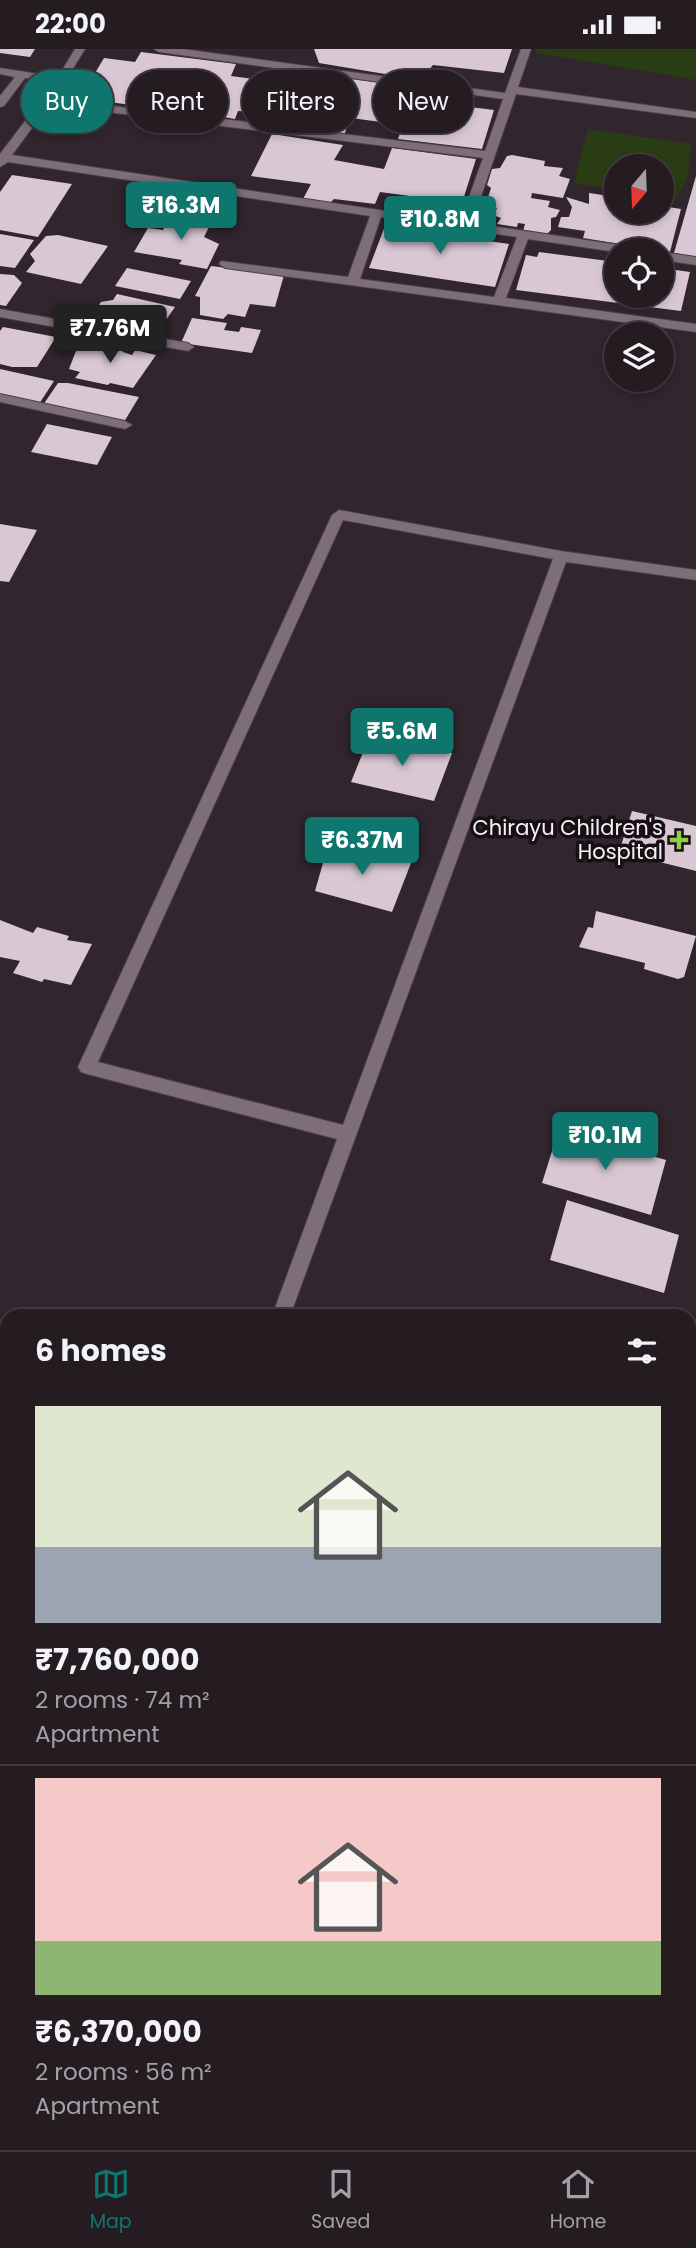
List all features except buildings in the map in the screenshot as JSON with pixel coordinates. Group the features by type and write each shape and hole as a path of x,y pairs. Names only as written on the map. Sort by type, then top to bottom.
{"street":[{"path":"68,70 80,49"},
{"path":"159,49 696,115"},
{"path":"465,226 526,49"},
{"path":"0,71 21,75"},
{"path":"0,104 21,76"},
{"path":"113,109 242,126"},
{"path":"22,133 2,160 604,247"},
{"path":"303,133 490,155"},
{"path":"353,281 377,213"},
{"path":"499,301 524,235"},
{"path":"674,257 696,261"},
{"path":"225,264 696,328"},
{"path":"0,313 188,347"},
{"path":"0,398 125,425"},
{"path":"348,1134 87,1066 340,515 561,556 696,575"},
{"path":"284,1309 561,556"}],"green space":[{"path":"537,49 696,49 696,80 536,53"},
{"path":"588,129 691,144 688,176 677,200 674,199 674,154 604,154 604,188 574,183"}],"place":[{"name":"Chirayu Children's Hospital","path":"679,840"}]}
